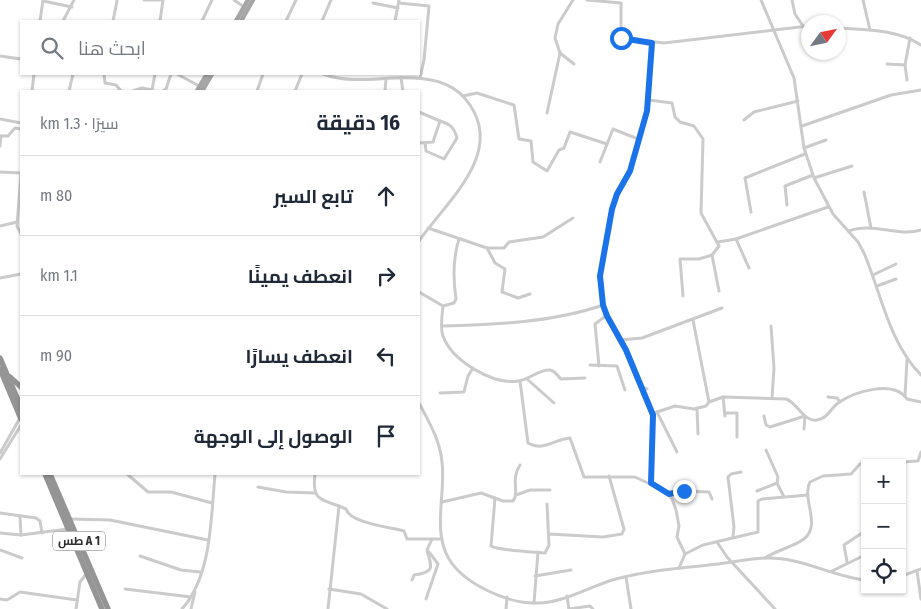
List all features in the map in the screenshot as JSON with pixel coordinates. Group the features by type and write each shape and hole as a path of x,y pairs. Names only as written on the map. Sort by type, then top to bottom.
{"highway":[{"path":"0,358 19,404"},
{"path":"0,369 17,396"},
{"path":"7,375 20,385"},
{"name":"طس A 1","path":"45,475 102,609"},
{"name":"طس A 1","path":"50,475 108,609"}],"main road":[{"path":"237,20 248,0"},
{"path":"242,20 253,0"},
{"path":"201,90 207,75"},
{"path":"201,90 211,75"}],"street":[{"path":"40,20 43,0 72,7"},
{"path":"64,20 74,0"},
{"path":"113,20 116,0 122,0"},
{"path":"144,0 163,0 160,20"},
{"path":"202,20 212,0"},
{"path":"234,0 244,7"},
{"path":"286,20 296,0"},
{"path":"322,20 331,0"},
{"path":"420,78 424,60 429,0"},
{"path":"547,113 560,53 555,38 558,24 574,0"},
{"path":"587,0 621,2 621,38 652,43 801,26"},
{"path":"761,0 772,29 792,71 805,154 814,176 828,207 849,231 864,253 898,342 908,359 921,375"},
{"path":"792,0 794,14 801,23"},
{"path":"863,0 870,30"},
{"path":"396,20 399,2 429,6"},
{"path":"373,3 398,8"},
{"path":"846,28 870,30 910,38 921,45"},
{"path":"907,80 904,65 910,38"},
{"path":"651,483 653,415 603,305 600,265 612,209 617,194 630,171 649,100 652,43"},
{"path":"560,53 574,64"},
{"path":"0,56 20,59"},
{"path":"887,64 904,65"},
{"path":"32,90 34,75"},
{"path":"69,90 73,75"},
{"path":"104,75 105,83 116,85 120,90"},
{"path":"136,90 142,88 152,90 155,75"},
{"path":"164,90 171,75"},
{"path":"178,75 201,90"},
{"path":"257,90 263,75"},
{"path":"295,90 302,75"},
{"path":"326,75 344,80 388,77 440,81 463,96 472,107 478,122 480,142 477,158 469,176 420,240"},
{"path":"385,90 388,77"},
{"path":"401,78 402,90"},
{"path":"802,126 891,95 921,90"},
{"path":"463,96 477,93 514,105 518,139 531,141 533,162 547,171 559,150 564,148 570,132 607,144"},
{"path":"649,100 672,103 674,115 679,121 694,126 701,135 703,146 701,213 718,242 718,249 712,255 699,259 680,260 683,296"},
{"path":"744,120 754,112 798,101"},
{"path":"420,112 448,123 455,129 456,138 444,159 426,151 425,143"},
{"path":"0,119 20,123"},
{"path":"420,143 433,141 440,121"},
{"path":"0,146 1,136 8,136 15,128 20,129"},
{"path":"600,162 614,129 638,139"},
{"path":"804,148 826,140"},
{"path":"751,212 745,178 805,154"},
{"path":"786,205 785,186 852,166"},
{"path":"0,172 20,174"},
{"path":"20,190 18,222 20,230"},
{"path":"864,192 870,228"},
{"path":"718,242 736,239 828,207"},
{"path":"428,228 487,248 504,248 509,242 543,237 573,218"},
{"path":"0,226 18,222"},
{"path":"849,231 862,227 911,232 921,230"},
{"path":"420,293 443,306 454,303 456,299 454,286 455,253 459,239"},
{"path":"736,239 749,268"},
{"path":"487,248 494,263 505,269 502,292 518,298 530,294"},
{"path":"712,255 719,291"},
{"path":"873,275 896,264"},
{"path":"0,278 20,274"},
{"path":"877,286 896,279"},
{"path":"442,326 495,324 575,313 603,305"},
{"path":"443,306 442,326 446,341 472,368 498,380 520,381 547,370 555,372 561,379 585,378"},
{"path":"620,340 642,338 722,308"},
{"path":"599,366 594,324 607,316"},
{"path":"693,320 709,402"},
{"path":"771,326 774,368 772,398"},
{"path":"905,397 908,359"},
{"path":"590,365 617,366 625,390"},
{"path":"440,393 464,392 472,368"},
{"path":"527,379 554,403"},
{"path":"520,381 528,443 534,446 547,446 570,438 584,477 635,477 651,483 669,494 679,522 677,538 685,554"},
{"path":"640,386 647,390"},
{"path":"653,415 680,405 697,408 706,406 709,402 723,397 772,398 790,401 805,416 814,420 822,419 840,402 859,392 883,388 906,399 921,402"},
{"path":"723,397 725,415 737,412 737,437"},
{"path":"828,397 837,398 840,402"},
{"path":"420,405 430,424 441,454 442,539 449,560 462,574 482,588 507,597 534,603 567,596 626,577 679,568 764,558 794,560 861,579"},
{"path":"697,408 698,434"},
{"path":"657,412 677,452"},
{"path":"764,416 766,425 770,427 805,416"},
{"path":"804,429 805,416"},
{"path":"0,453 20,420"},
{"path":"0,459 20,427"},
{"path":"766,450 778,477 777,483 784,497"},
{"path":"906,461 918,460 921,452"},
{"path":"764,558 808,535 812,520 808,495 810,482 823,476 851,474 861,464"},
{"path":"442,502 481,493 503,501 513,501 516,495 514,475 520,465"},
{"path":"733,537 728,477 730,474 741,472"},
{"path":"128,475 148,492 171,492 212,503"},
{"path":"192,609 208,540 215,475"},
{"path":"314,494 316,475"},
{"path":"549,534 603,537 622,534 624,529 609,476"},
{"path":"757,491 777,483"},
{"path":"258,487 314,494 319,499 346,509 348,514 356,520 404,531 406,539 442,539"},
{"path":"516,495 530,490 550,490"},
{"path":"669,494 682,491 709,492 712,499"},
{"path":"679,568 685,554 716,542 758,532 758,502 766,498 808,495"},
{"path":"495,498 492,548 547,551 549,534 547,504"},
{"path":"328,609 339,506"},
{"path":"0,513 38,519 42,533"},
{"path":"20,517 21,536"},
{"path":"70,519 110,520 208,540"},
{"path":"0,533 21,536 68,529"},
{"path":"847,562 844,545 861,534"},
{"path":"412,580 414,575 424,574 429,570 432,563 427,550 432,539"},
{"path":"716,542 775,609"},
{"path":"0,550 22,558"},
{"path":"426,600 438,564 427,550"},
{"path":"534,603 538,552"},
{"path":"140,556 181,570 200,572"},
{"path":"831,572 847,562 861,557"},
{"path":"535,576 571,570"},
{"path":"906,575 919,570 921,599"},
{"path":"76,609 80,582 87,573"},
{"path":"626,577 631,609"},
{"path":"125,589 191,597"},
{"path":"329,589 361,594 387,609"},
{"path":"182,609 195,591"},
{"path":"0,599 7,600 20,592 77,600"},
{"path":"567,596 569,609 590,606 594,609"},
{"path":"506,609 507,597"}],"route":[{"path":"621,38 652,43 652,56 647,111 630,171 617,194 612,209 600,265 603,305 626,350 653,415 651,483 669,494 684,491"}]}
